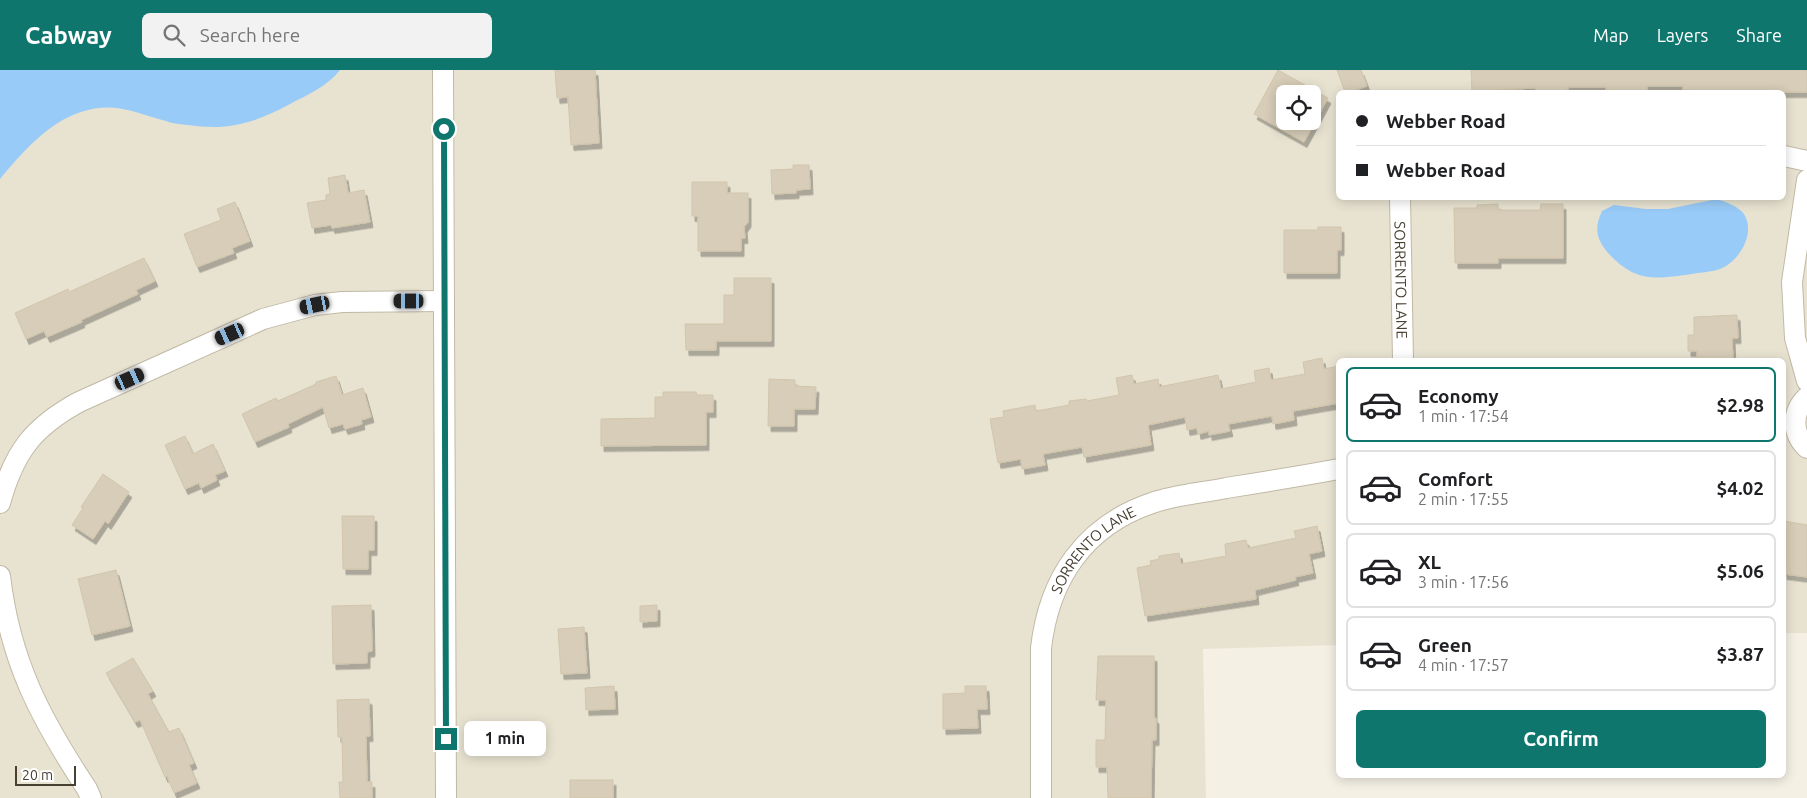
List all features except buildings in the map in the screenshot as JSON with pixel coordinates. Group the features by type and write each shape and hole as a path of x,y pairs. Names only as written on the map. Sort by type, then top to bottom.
{"street":[{"path":"443,70 446,798"},
{"path":"1786,156 1807,161"},
{"path":"1807,180 1792,282 1795,338 1807,381"},
{"name":"SORRENTO LANE","path":"1397,200 1403,358"},
{"path":"0,503 7,479 17,458 31,438 58,414 80,402 263,319 289,311 342,302 444,300"},
{"path":"1807,397 1796,413 1795,425 1798,437 1807,448"},
{"name":"SORRENTO LANE","path":"1041,798 1041,648 1043,628 1048,609 1063,574 1087,543 1118,518 1153,502 1336,470"},
{"path":"0,576 9,629 31,694 47,725 91,798"}],"shaded area":[{"path":"0,70 435,70 436,798 0,798"},
{"path":"454,70 1807,70 1807,633 1786,633 1786,358 1336,358 1336,645 1203,649 1206,798 456,798"}],"water":[{"path":"0,70 340,70 330,81 317,90 277,111 253,121 229,126 203,127 174,123 114,108 93,109 81,112 57,123 46,131 26,149 0,179"},
{"path":"1712,200 1720,200 1732,205 1744,214 1747,221 1747,236 1742,250 1732,262 1718,270 1667,277 1647,277 1628,270 1618,263 1601,243 1597,228 1602,211 1614,205 1646,209 1668,209"}],"route":[{"path":"444,129 446,739"}]}
